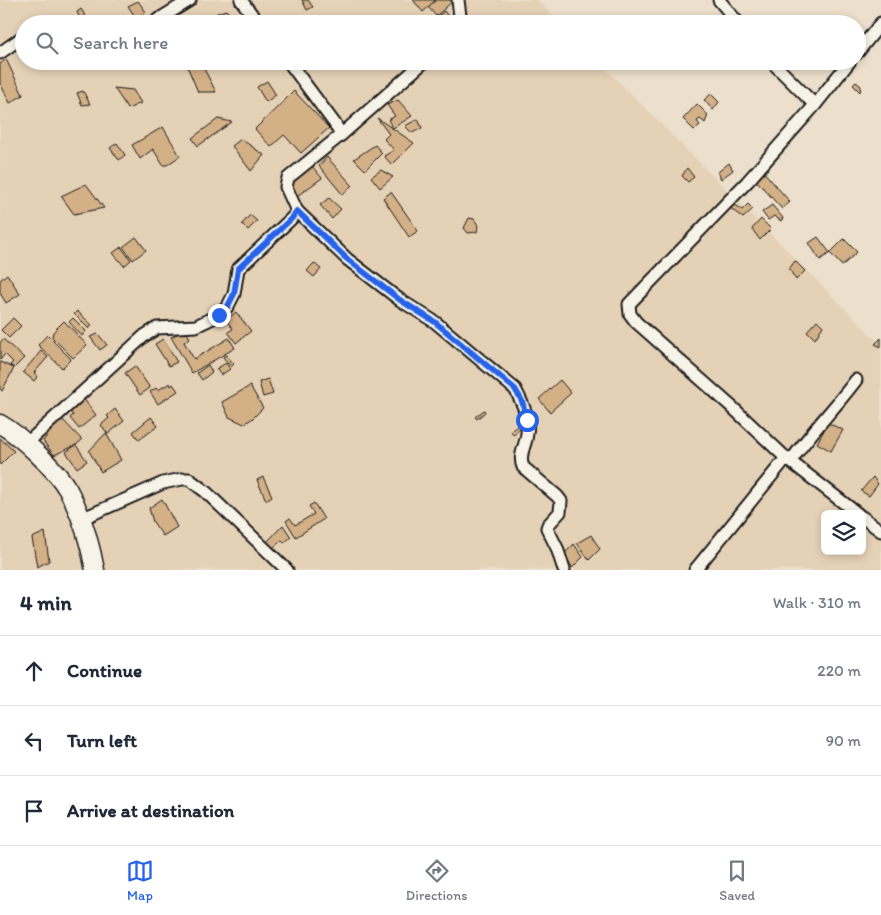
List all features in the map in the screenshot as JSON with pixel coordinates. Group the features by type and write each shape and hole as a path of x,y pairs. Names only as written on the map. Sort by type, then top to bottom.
{"main road":[{"path":"0,424 26,443 68,489 81,519 96,570"}],"street":[{"path":"166,15 190,0"},
{"path":"241,0 252,15"},
{"path":"458,0 460,15"},
{"path":"719,0 732,15"},
{"path":"866,41 881,23"},
{"path":"0,53 15,42"},
{"path":"295,70 341,135"},
{"path":"415,70 341,135 288,178 286,187 297,211 347,259 400,300 435,322 515,389 522,401 527,420 528,433 521,457 523,468 556,496 560,502 560,512 547,528 557,548 564,570"},
{"path":"780,70 815,105"},
{"path":"843,70 815,105 747,182 629,304 630,314 636,322 732,407 788,460 853,510"},
{"path":"26,443 144,336 157,328 196,326 219,315 228,306 234,294 238,269 297,211"},
{"path":"695,570 832,411 856,380"},
{"path":"81,519 163,483 189,479 206,492 287,570"},
{"path":"866,520 881,530"}],"shaded area":[{"path":"0,0 537,0 552,15 15,15 15,70 607,70 881,345 881,570 0,570"}],"building":[{"path":"302,0 308,0 313,7 307,10"},
{"path":"413,0 436,0 423,12"},
{"path":"436,0 453,0 437,15 428,7"},
{"path":"138,1 146,12 141,15 134,15 128,6"},
{"path":"81,9 85,15 78,15 77,12"},
{"path":"226,10 231,15 219,15 217,13"},
{"path":"444,11 447,15 439,15"},
{"path":"6,59 23,95 10,103 0,83 0,64"},
{"path":"189,70 205,70 216,92 198,92"},
{"path":"267,81 276,95 266,102 257,87"},
{"path":"856,82 861,86 860,92 853,85"},
{"path":"114,88 133,90 141,103 128,109"},
{"path":"83,91 90,104 82,105 77,93"},
{"path":"294,91 329,128 301,153 284,135 271,147 255,129"},
{"path":"711,94 719,102 713,110 704,100"},
{"path":"398,100 412,116 393,128 388,120 395,116 387,105"},
{"path":"697,104 708,115 705,123 700,119 697,121 700,125 694,130 683,119"},
{"path":"377,118 414,143 392,165 384,156 394,150 384,139 389,134"},
{"path":"218,119 232,122 198,146 192,138"},
{"path":"418,119 422,128 412,133 405,126"},
{"path":"163,127 180,156 167,165 163,165 153,149 140,159 132,145"},
{"path":"241,139 264,155 251,171 232,146"},
{"path":"117,143 125,155 119,160 110,148"},
{"path":"375,145 382,153 365,170 354,159"},
{"path":"327,157 352,185 343,195 319,166"},
{"path":"729,163 733,170 721,179 718,172"},
{"path":"311,165 322,178 297,196 289,183"},
{"path":"687,168 694,177 688,182 682,176"},
{"path":"381,170 393,177 380,188 371,177"},
{"path":"762,170 790,202 782,209 755,179"},
{"path":"86,184 104,208 74,214 61,196"},
{"path":"391,192 418,231 409,237 383,198"},
{"path":"329,198 341,209 332,219 320,205"},
{"path":"732,202 742,210 748,204 753,209 743,218 729,207"},
{"path":"772,205 783,218 781,221 774,216 768,220 762,212"},
{"path":"250,215 257,221 248,230 242,224"},
{"path":"469,218 474,219 478,225 477,232 468,233 464,228"},
{"path":"761,219 771,229 760,240 752,229"},
{"path":"136,237 146,250 133,260 123,247"},
{"path":"818,237 830,253 820,260 809,243"},
{"path":"844,239 857,252 842,266 830,253"},
{"path":"121,247 131,260 124,266 113,253"},
{"path":"795,261 805,271 796,280 789,269"},
{"path":"314,263 321,269 314,277 307,271"},
{"path":"7,274 20,294 6,303 0,293 0,280"},
{"path":"77,311 92,325 89,329 74,314"},
{"path":"236,312 251,331 236,343 228,332 233,329 226,320"},
{"path":"13,318 21,326 9,338 1,330"},
{"path":"73,318 86,331 82,336 69,322"},
{"path":"817,320 823,326 815,339 807,331"},
{"path":"64,321 87,345 73,358 52,337 53,332"},
{"path":"185,330 190,338 184,342 194,359 229,338 235,348 192,373 171,337"},
{"path":"98,334 107,345 100,350 90,337"},
{"path":"47,335 71,359 62,368 38,345"},
{"path":"881,338 881,347 875,344"},
{"path":"3,339 24,358 14,368 10,365 13,362 5,354 0,360 0,343"},
{"path":"163,339 177,362 169,366 155,344"},
{"path":"41,351 48,357 34,373 38,376 34,381 23,372"},
{"path":"226,355 234,364 231,367 223,357"},
{"path":"0,362 14,368 2,391 0,389"},
{"path":"226,363 230,369 221,375 216,369"},
{"path":"208,365 212,372 202,380 197,373"},
{"path":"135,366 150,388 140,395 125,373"},
{"path":"268,379 273,394 263,397 259,382"},
{"path":"560,380 571,393 550,412 539,399"},
{"path":"170,383 178,391 158,404 150,392"},
{"path":"250,386 263,408 244,424 229,417 222,402"},
{"path":"83,398 96,415 79,429 70,418 73,415 68,409"},
{"path":"115,409 124,421 108,434 101,425"},
{"path":"484,410 485,412 477,419 475,417"},
{"path":"151,417 158,426 139,440 133,432"},
{"path":"61,418 82,440 76,445 54,455 43,441"},
{"path":"828,423 843,430 831,451 817,443"},
{"path":"518,425 520,428 514,435 511,431"},
{"path":"106,433 121,460 101,472 89,451"},
{"path":"0,438 14,451 0,465"},
{"path":"76,445 87,461 77,468 66,452"},
{"path":"263,477 272,496 266,500 257,480"},
{"path":"873,477 878,484 869,496 861,491"},
{"path":"162,499 177,527 163,536 153,522 149,508"},
{"path":"314,503 324,519 296,537 286,521 290,518 295,525 314,514 309,506"},
{"path":"283,525 291,537 284,543 282,540 272,549 267,542"},
{"path":"45,532 49,561 37,567 32,538"},
{"path":"591,535 600,549 589,560 577,543"},
{"path":"574,544 583,557 572,568 565,553"}],"route":[{"path":"219,315 228,306 234,294 238,269 297,211 347,259 400,300 435,322 515,389 522,401 527,420"}]}
